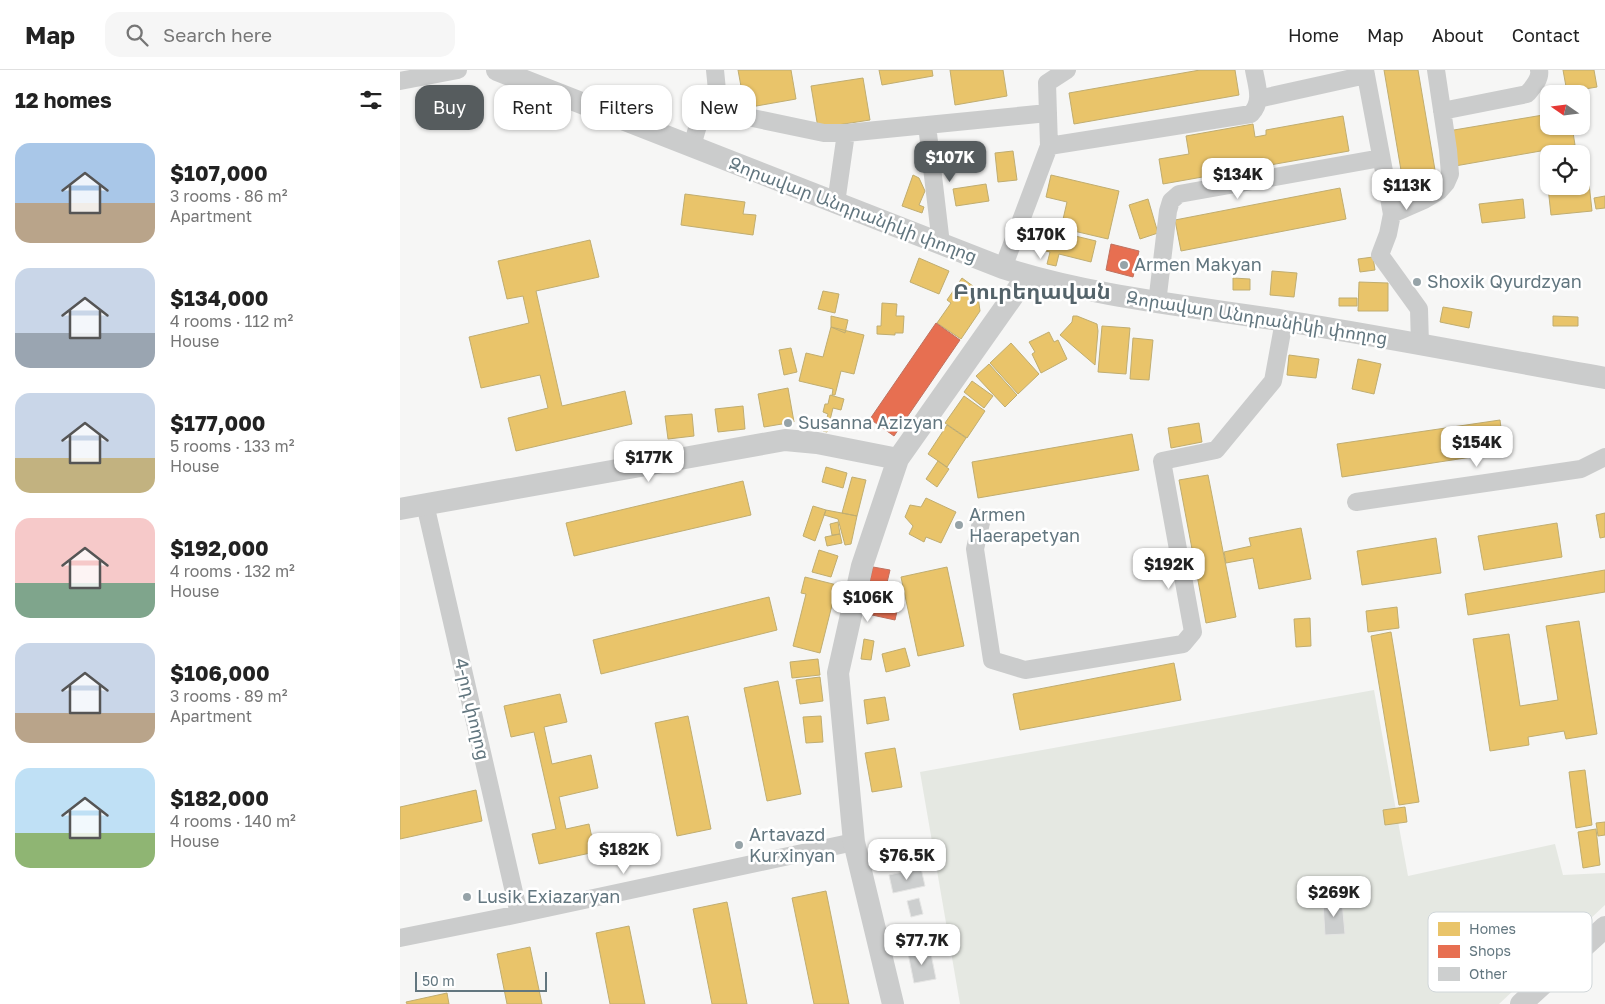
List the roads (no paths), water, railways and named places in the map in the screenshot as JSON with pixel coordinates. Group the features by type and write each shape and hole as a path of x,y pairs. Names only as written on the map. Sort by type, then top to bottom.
{"street":[{"path":"400,81 458,70"},
{"name":"Զորավար Անդրանիկի փողոց","path":"497,70 1002,268 1027,276 1157,303 1284,321 1605,378"},
{"path":"715,70 717,85"},
{"path":"1002,268 1049,146 1047,83 1067,70"},
{"path":"1049,146 1251,114 1258,107 1254,70"},
{"path":"1392,214 1439,191 1446,184 1450,174 1436,70"},
{"path":"1442,111 1527,94 1535,85 1540,74 1539,70"},
{"path":"1258,99 1365,73 1392,214 1388,234 1380,255 1418,309 1420,345"},
{"path":"756,119 824,133 846,134 1048,113"},
{"path":"927,126 941,244"},
{"path":"692,146 697,130"},
{"path":"836,203 846,134"},
{"path":"1157,303 1168,211 1171,202 1179,194 1381,158"},
{"path":"893,1004 854,842 838,673 862,566 898,459 1027,276"},
{"path":"982,518 976,549 992,660 1025,670 1183,644 1193,632 1162,461 1216,450 1273,381 1284,321"},
{"path":"400,509 785,440 817,443 898,459"},
{"path":"1356,502 1581,469 1605,457"},
{"name":"4-րդ փողոց","path":"425,504 519,914"},
{"path":"400,938 854,842"},
{"path":"1592,939 1605,927"},
{"path":"1521,1004 1534,992"}],"place":[{"name":"Armen Makyan","path":"1124,265"},
{"name":"Shoxik Qyurdzyan","path":"1417,282"},
{"name":"Susanna Azizyan","path":"788,423"},
{"name":"Armen Haerapetyan","path":"959,525"},
{"name":"Artavazd Kurxinyan","path":"739,845"},
{"name":"Lusik Exiazaryan","path":"467,897"}],"district":[{"name":"Բյուրեղավան","path":"1032,291"}]}
